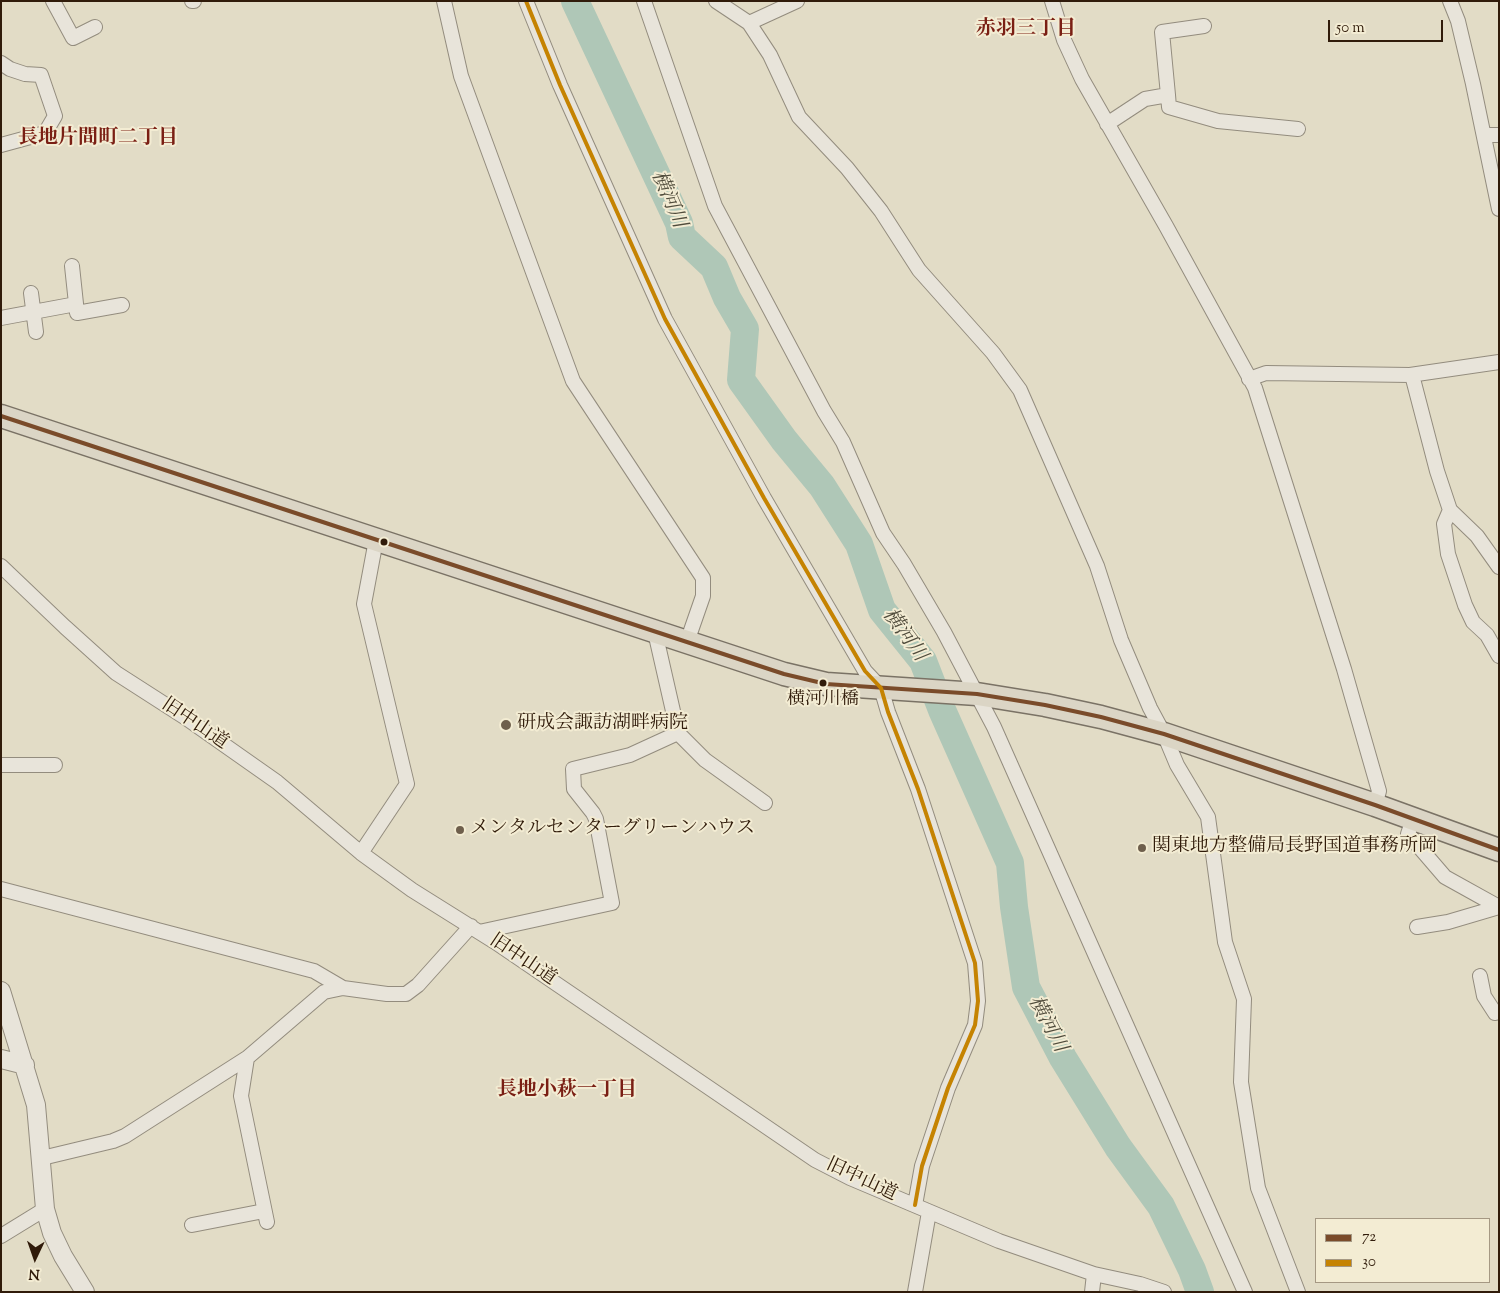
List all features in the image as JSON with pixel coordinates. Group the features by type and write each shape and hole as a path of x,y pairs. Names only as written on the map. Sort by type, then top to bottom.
{"highway":[{"path":"1,416 784,674 818,682 974,694 1045,705 1101,717 1164,734 1375,805 1499,850"}],"street":[{"path":"53,1 73,38 96,27"},
{"path":"444,1 461,76 573,381 702,578 703,596 687,642"},
{"path":"526,1 560,85 664,319 764,498 865,671 890,688 888,712 918,790 975,963 978,987 975,1025 948,1088 922,1166 915,1206"},
{"path":"644,1 715,206 824,411 843,442 883,533 904,564 974,694 994,727 1245,1292"},
{"path":"716,1 748,23 770,55 799,117 847,168 881,211 919,270 993,353 1020,390 1097,566 1125,648 1150,708 1164,734 1177,765 1208,817 1225,942 1244,999 1241,1082 1258,1188 1298,1292"},
{"path":"748,23 797,1"},
{"path":"1052,1 1064,40 1082,80 1166,226 1255,388 1344,670 1378,791 1375,805"},
{"path":"1450,1 1458,21 1499,209"},
{"path":"1204,26 1162,32 1169,107 1218,121 1298,129"},
{"path":"1,63 10,69 25,74 41,75 55,116 45,133 1,145"},
{"path":"1107,124 1145,99 1168,95"},
{"path":"1484,135 1499,135"},
{"path":"72,266 77,313 122,305"},
{"path":"31,293 36,332"},
{"path":"1,318 76,304"},
{"path":"1250,379 1266,373 1412,375 1499,362"},
{"path":"1412,375 1437,471 1450,510 1477,536 1499,567"},
{"path":"1450,510 1444,524 1444,536 1450,563 1473,622 1487,635 1499,656"},
{"path":"361,853 407,784 364,604 376,540"},
{"name":"旧中山道","path":"1,566 116,672 186,718 277,782 361,853 412,890 475,929 815,1160 850,1178 999,1241 1094,1274 1164,1292"},
{"path":"655,632 678,733 705,760 765,803"},
{"path":"42,1158 113,1141 125,1136 247,1058 324,992 343,988 387,994 406,994 418,985 475,929 612,903 596,819 574,789 573,769 630,755 678,733"},
{"path":"1,765 55,765"},
{"path":"1413,819 1408,834 1445,877 1499,907 1448,922 1417,927"},
{"path":"1,889 314,971 343,988"},
{"path":"1480,976 1484,996 1495,1013 1499,1012"},
{"path":"1,991 36,1104 45,1209 52,1234 85,1292"},
{"path":"192,1225 266,1216 241,1096 247,1058"},
{"path":"1,1059 25,1065"},
{"path":"1,1236 45,1209"},
{"path":"915,1292 929,1212"},
{"path":"1092,1292 1094,1274"}],"waterway":[{"name":"横河川","path":"575,1 679,223 682,237 714,267 727,298 745,329 741,380 784,440 822,486 859,544 882,610 923,661 942,710 1010,863 1014,907 1026,987 1063,1058 1118,1147 1161,1206 1192,1270 1200,1292"}],"transit line":[{"name":"30","path":"526,1 560,85 665,319 764,498 865,671 881,688 888,712 918,789 975,963 978,1001 975,1025 948,1088 922,1166 915,1205"},
{"name":"72","path":"1,416 784,674 826,684 977,694 1045,705 1101,717 1164,734 1375,805 1499,850"}],"place":[{"name":"横河川橋","path":"823,683"},
{"name":"研成会諏訪湖畔病院","path":"506,725"},
{"name":"メンタルセンターグリーンハウス","path":"460,830"},
{"name":"関東地方整備局長野国道事務所岡","path":"1142,848"}],"district":[{"name":"赤羽三丁目","path":"1026,31"},
{"name":"長地片間町二丁目","path":"98,140"},
{"name":"長地小萩一丁目","path":"567,1092"}]}
